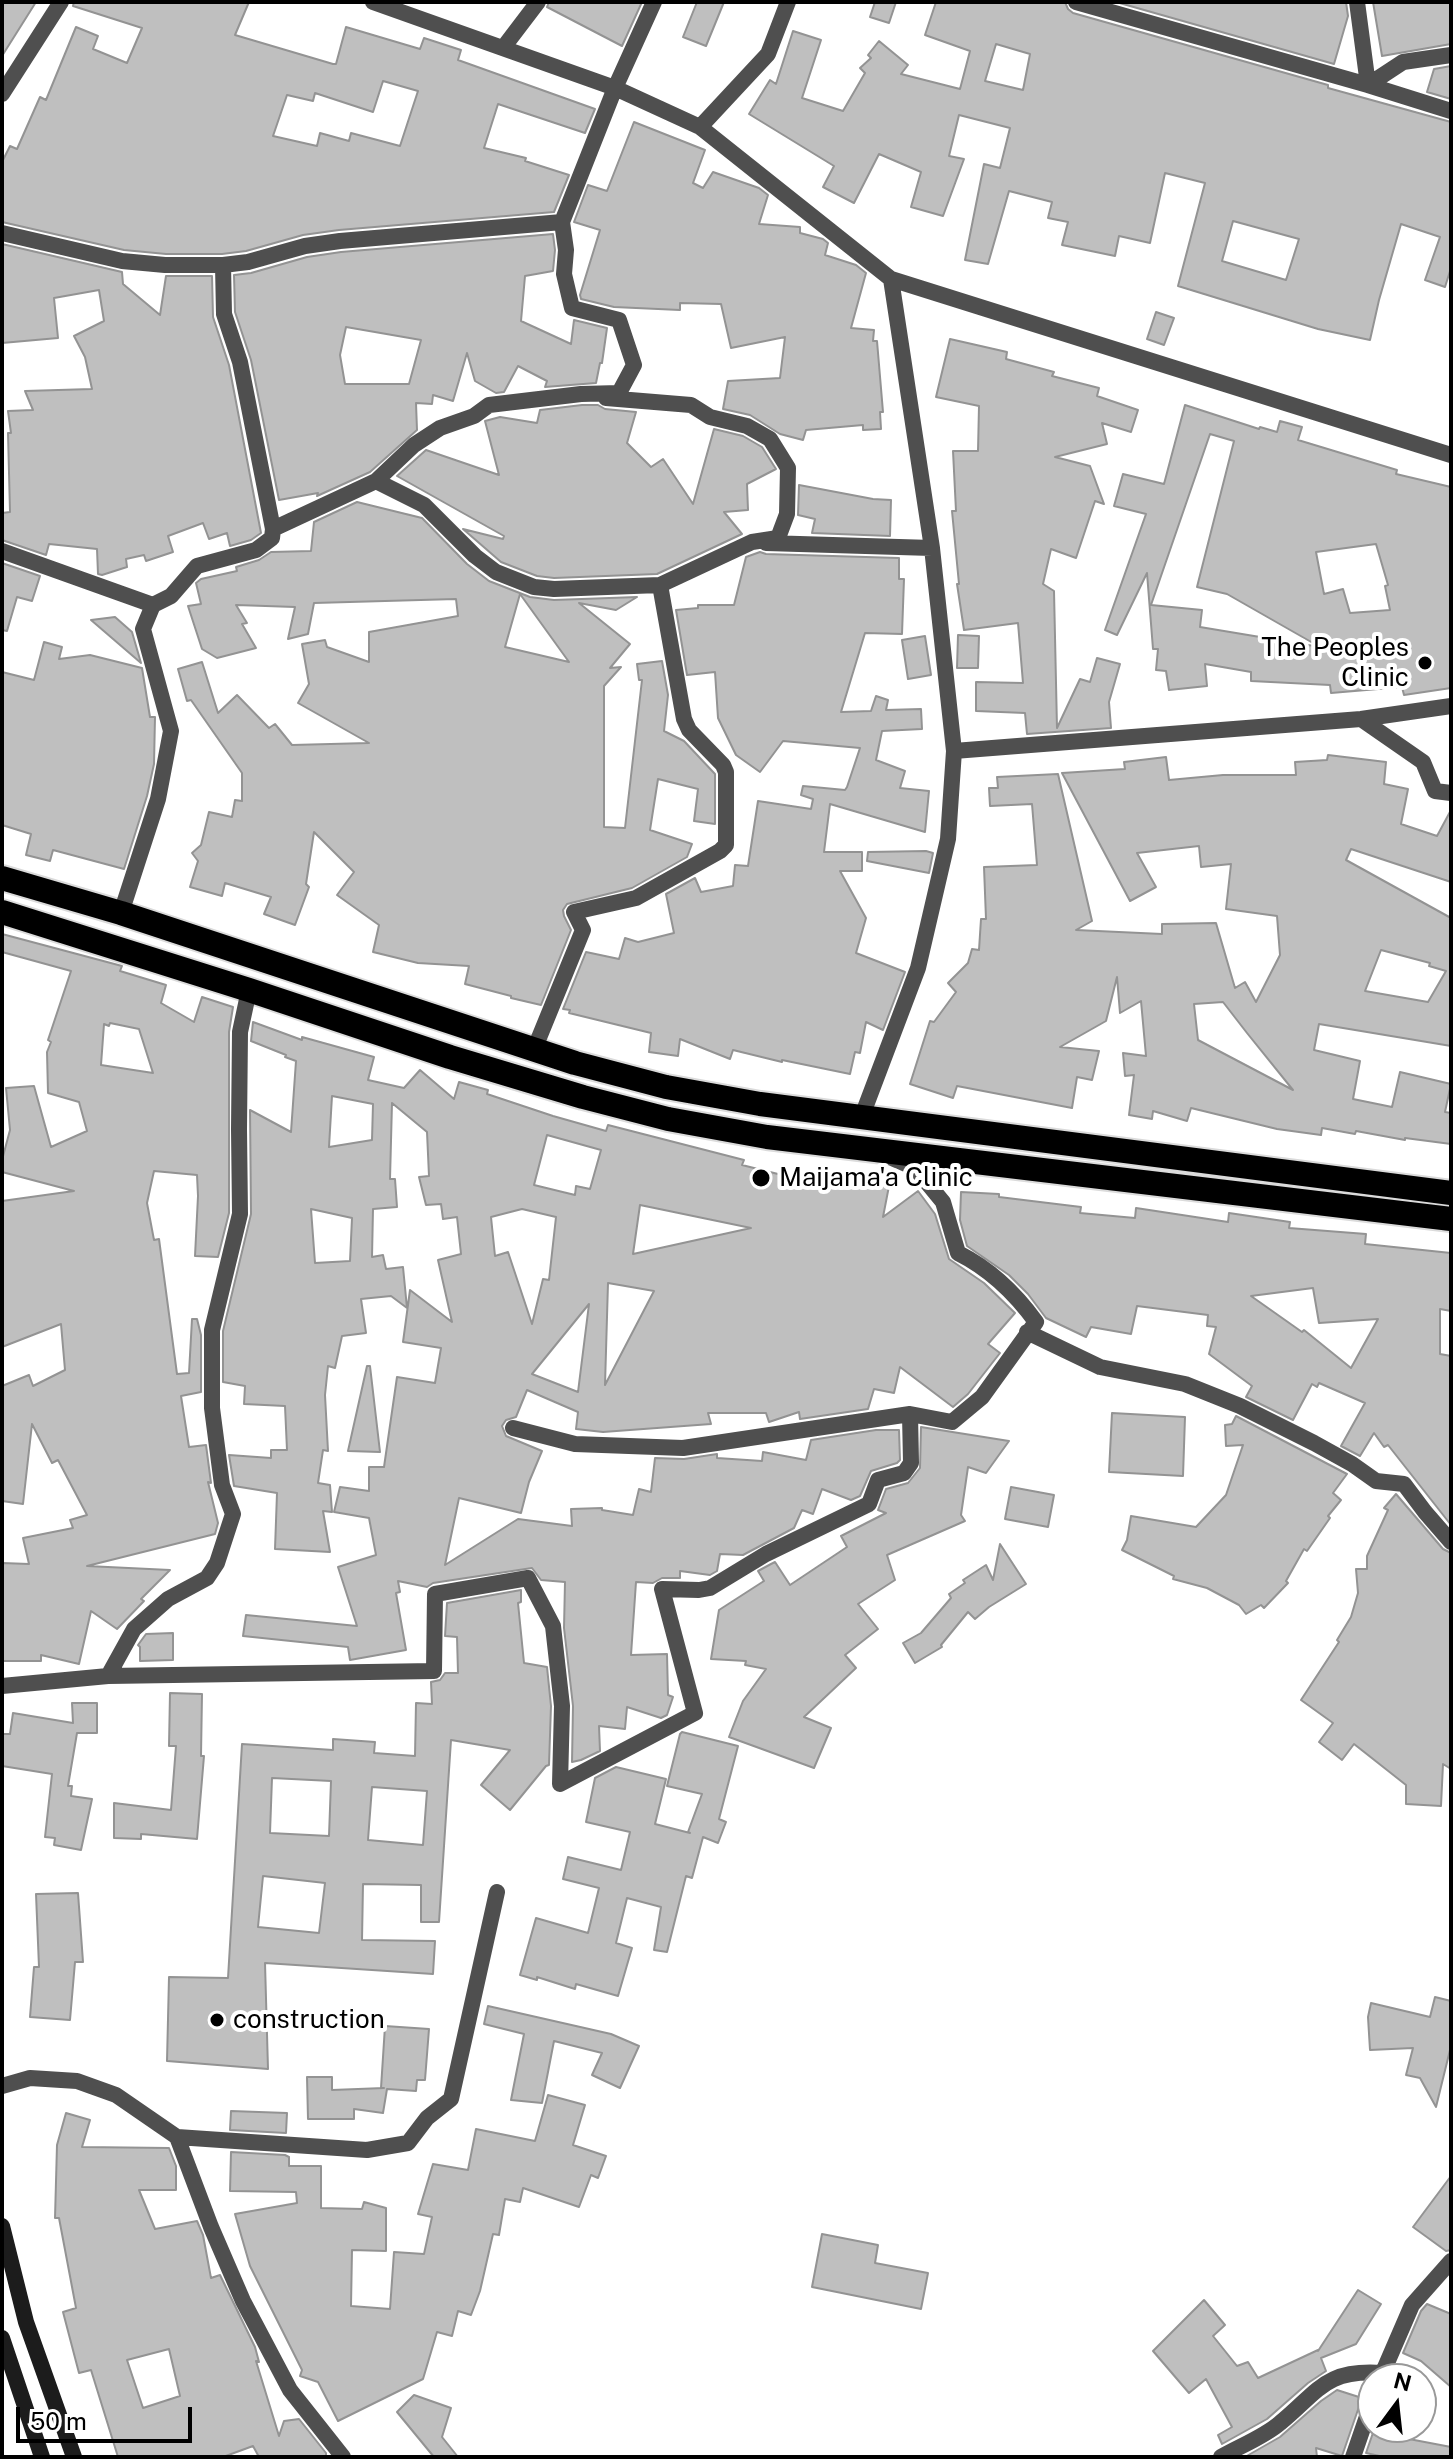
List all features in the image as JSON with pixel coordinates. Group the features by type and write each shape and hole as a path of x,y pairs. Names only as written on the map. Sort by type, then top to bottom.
{"highway":[{"path":"2,878 121,913 534,1050 666,1087 760,1104 1451,1193"},
{"path":"2,912 450,1057 668,1119 767,1137 1451,1219"}],"main road":[{"path":"2,2226 26,2322 74,2457"},
{"path":"2,2338 42,2457"}],"street":[{"path":"2,94 61,2"},
{"path":"373,2 615,88 700,127 891,279 1451,455"},
{"path":"503,48 538,2"},
{"path":"273,529 376,481 414,445 440,428 474,416 489,405 581,394 619,393 634,365 619,320 572,308 564,274 566,250 562,222 615,88 654,2"},
{"path":"700,127 768,54 788,2"},
{"path":"1076,2 1451,111"},
{"path":"1357,2 1368,85"},
{"path":"1368,85 1403,62 1451,55"},
{"path":"2,233 122,261 223,265 340,241 562,222"},
{"path":"121,913 158,799 171,731 143,629 153,605 171,596 197,566 256,550 272,538 273,529 240,362 224,314 223,265"},
{"path":"862,1116 918,968 948,839 954,751 932,548 891,279"},
{"path":"376,481 424,505 475,556 496,572 534,587 660,585 752,542 778,538 787,514 788,468 770,439 747,426 710,417 691,405 581,394"},
{"path":"752,542 932,548"},
{"path":"2,551 153,605"},
{"path":"534,1050 583,930 574,912 636,898 726,845 726,772 689,730 684,719 660,585"},
{"path":"954,751 1361,719 1451,706"},
{"path":"1361,719 1423,762 1435,791 1451,793"},
{"path":"108,1676 134,1629 168,1599 207,1578 217,1563 233,1514 222,1485 212,1408 212,1330 240,1214 240,1032 249,990"},
{"path":"513,1428 575,1444 683,1448 910,1414 952,1422 982,1397 1036,1322 1019,1298 980,1264 958,1253 943,1202 915,1168 865,1148"},
{"path":"1027,1332 1100,1367 1185,1384 1240,1406 1327,1450 1376,1481 1404,1484 1451,1542"},
{"path":"2,1686 108,1676 434,1671 435,1594 528,1578 553,1626 562,1706 560,1784 695,1713 662,1589 710,1588 766,1554 869,1504 878,1480 904,1473 911,1463 910,1414"},
{"path":"2,2086 30,2078 77,2081 116,2095 177,2137 367,2150 408,2143 427,2118 451,2099 497,1892"},
{"path":"177,2137 243,2301 290,2390 343,2457"},
{"path":"1387,2363 1412,2305 1451,2261"},
{"path":"1221,2457 1279,2424 1303,2400 1332,2379 1357,2374"}],"building":[{"path":"2,2 36,2 2,56"},
{"path":"74,2 249,2 235,35 333,64 336,64 346,27 420,49 424,38 461,50 458,60 595,109 585,133 498,104 484,148 526,158 525,161 569,175 554,212 339,230 222,254 124,250 2,222 2,162 10,146 17,149 40,97 46,100 76,27 98,36 93,49 127,63 142,28 73,6","holes":["383,81 418,91 400,146 351,133 349,141 320,133 317,146 273,136 287,95 313,101 315,93 373,112"]},
{"path":"549,2 642,2 622,46 547,7"},
{"path":"697,2 724,2 706,46 683,37"},
{"path":"875,2 896,2 889,23 870,17"},
{"path":"936,2 1065,2 1073,13 1451,122 1451,268 1445,287 1425,280 1440,237 1401,224 1370,340 1318,329 1178,286 1205,183 1165,173 1150,243 1119,236 1115,256 1062,245 1068,222 1048,218 1052,202 1009,191 988,264 965,260 984,164 1000,168 1010,128 959,115 949,156 964,159 943,216 911,207 921,172 879,154 854,203 823,187 834,166 749,114 770,80 776,84 793,31 821,40 802,98 843,111 865,73 860,68 871,58 868,55 879,41 908,65 901,74 960,89 970,51 925,35","holes":["996,44 1030,54 1023,90 985,81","1233,221 1299,239 1286,280 1222,261"]},
{"path":"1116,2 1346,2 1348,16 1334,64"},
{"path":"1373,2 1451,2 1451,44 1382,56"},
{"path":"1451,66 1451,99 1427,92 1434,69"},
{"path":"634,122 705,150 693,183 703,188 713,172 759,188 768,195 759,224 800,227 800,233 828,243 825,255 856,265 866,273 851,328 874,330 883,412 880,412 881,429 863,430 863,425 806,430 803,440 780,434 750,415 723,409 728,381 780,378 785,337 731,348 721,304 680,303 680,310 614,307 581,299 600,230 574,222 588,185 607,191"},
{"path":"553,234 553,271 525,276 521,321 571,344 574,320 607,328 596,383 545,387 547,381 518,366 504,392 496,393 475,381 467,353 453,401 433,395 432,404 416,403 417,430 370,472 317,496 318,493 279,500 251,360 235,312 234,275 341,252","holes":["346,327 421,340 409,384 345,384 340,355"]},
{"path":"2,244 122,272 123,284 160,315 166,276 212,276 213,317 229,365 261,533 251,540 230,546 227,533 209,539 203,523 168,536 173,552 146,561 144,555 126,559 127,567 102,575 98,574 97,549 49,544 46,555 2,540 2,513 10,512 8,433 11,433 8,411 33,410 25,391 92,389 85,357 74,336 104,321 99,290 54,298 58,338 2,343"},
{"path":"1156,312 1174,318 1164,345 1147,339"},
{"path":"950,339 1007,352 1006,359 1054,372 1052,376 1099,388 1097,396 1138,410 1131,432 1102,423 1107,444 1055,457 1090,466 1104,504 1095,501 1076,558 1051,549 1043,584 1054,591 1057,728 1080,679 1090,682 1097,658 1120,664 1109,702 1111,728 1027,734 1025,713 976,711 976,682 1023,683 1018,623 964,630 952,511 956,511 953,451 978,451 979,406 936,397"},
{"path":"582,405 636,412 627,443 651,467 663,459 693,504 714,429 743,436 762,447 776,469 747,484 748,510 724,512 742,534 657,574 537,576 501,562 463,529 503,539 504,536 397,476 426,450 499,475 485,421 500,417 537,423 540,410"},
{"path":"1185,405 1259,429 1277,432 1280,421 1302,427 1298,440 1397,470 1396,474 1451,487 1451,688 1404,695 1402,687 1331,693 1330,685 1251,681 1251,672 1205,664 1207,686 1169,690 1166,671 1156,670 1158,649 1153,649 1147,573 1117,635 1105,630 1146,514 1114,506 1123,474 1164,484","holes":["1210,434 1234,441 1197,587 1227,594 1320,647 1200,627 1202,610 1151,605","1376,544 1388,585 1385,586 1390,610 1350,613 1343,589 1324,594 1316,552"]},
{"path":"799,485 891,500 890,536 812,533 815,519 798,515"},
{"path":"357,502 422,518 467,564 489,581 530,597 554,600 637,597 616,610 579,603 630,644 610,668 621,667 604,686 604,827 625,828 642,680 639,680 637,664 662,661 668,695 664,731 684,741 715,774 715,824 694,821 698,789 658,779 650,830 692,844 687,857 632,888 567,904 563,910 571,930 541,1005 465,984 469,966 418,963 373,952 379,925 337,895 354,872 314,832 306,884 309,887 295,925 264,914 271,897 225,883 222,896 190,887 198,861 192,853 201,845 209,812 232,817 235,800 242,801 242,773 191,700 187,701 178,669 202,662 218,713 237,695 269,728 275,724 292,745 369,743 298,703 309,684 302,644 325,640 327,647 369,662 369,632 458,616 456,599 314,603 308,634 288,639 295,607 236,605 247,623 242,624 256,648 217,658 202,649 188,606 201,604 196,583 201,579 237,571 236,567 259,560 271,552 311,551 314,522","holes":["520,594 569,662 505,647"]},
{"path":"760,552 899,558 899,579 904,579 902,634 865,633 841,712 871,711 876,696 888,700 886,710 921,709 922,729 882,731 876,760 905,771 900,788 929,791 925,832 830,804 824,852 862,852 862,871 840,871 866,918 856,953 905,972 883,1030 866,1022 860,1053 855,1052 850,1074 733,1050 730,1059 680,1039 678,1056 649,1052 651,1033 563,1009 586,952 619,959 625,938 638,942 674,933 666,894 695,878 701,892 733,886 735,865 748,866 758,801 811,809 813,799 801,795 803,786 845,790 847,787 860,748 783,741 760,772 736,755 718,718 715,672 687,675 676,610 698,608 698,605 734,605 746,557"},
{"path":"2,563 40,576 32,601 17,597 7,631 2,630"},
{"path":"115,617 132,632 141,663 91,620"},
{"path":"958,635 979,636 978,668 957,668"},
{"path":"925,636 931,675 908,679 902,640"},
{"path":"44,642 62,647 59,659 90,655 142,668 150,717 155,717 154,764 124,869 53,850 50,861 26,855 31,834 2,825 2,672 34,680"},
{"path":"1328,755 1386,762 1384,784 1408,789 1401,824 1437,836 1451,810 1451,882 1351,849 1346,860 1451,918 1451,1046 1319,1024 1314,1050 1360,1061 1353,1099 1392,1107 1400,1072 1451,1084 1445,1112 1451,1113 1451,1144 1322,1128 1321,1135 1277,1129 1191,1108 1187,1121 1153,1111 1152,1119 1129,1115 1134,1075 1125,1076 1123,1053 1146,1056 1141,1001 1120,1013 1117,977 1106,1021 1060,1047 1099,1051 1092,1080 1077,1077 1072,1108 957,1086 953,1098 910,1084 930,1021 934,1022 956,992 948,983 968,963 972,949 979,950 981,919 986,919 984,867 1037,865 1032,804 990,806 989,788 998,788 997,777 1058,774 1092,921 1076,930 1162,934 1162,924 1216,923 1235,988 1245,982 1256,1002 1280,955 1277,916 1226,909 1231,864 1201,867 1199,846 1137,853 1156,887 1130,901 1062,773 1125,769 1124,762 1166,757 1169,780 1223,775 1296,775 1295,762 1327,760","holes":["1381,950 1430,963 1429,966 1446,971 1428,1002 1365,991","1223,1002 1247,1033 1293,1090 1198,1040 1194,1004"]},
{"path":"868,852 933,853 929,873 867,861"},
{"path":"2,934 122,966 120,971 166,985 161,1003 194,1022 202,997 233,1007 229,1032 229,1213 218,1257 195,1256 197,1175 154,1171 147,1203 154,1240 159,1239 177,1374 189,1373 192,1319 197,1319 201,1335 201,1392 181,1396 189,1447 206,1445 211,1483 208,1482 218,1523 215,1534 87,1566 170,1570 117,1629 91,1611 79,1664 41,1655 41,1661 2,1661 2,1563 29,1564 23,1538 73,1528 70,1520 87,1515 58,1460 52,1463 32,1424 23,1504 2,1501 2,1386 29,1375 33,1386 65,1370 61,1324 2,1347 2,1201 74,1191 2,1172 10,1130 6,1088 34,1086 51,1147 87,1131 79,1102 48,1093 47,1052 51,1042 48,1040 71,971 2,952","holes":["104,1024 139,1029 153,1073 101,1065"]},
{"path":"253,1022 302,1040 302,1037 374,1057 368,1080 404,1088 420,1070 454,1099 459,1082 553,1116 606,1131 608,1125 744,1160 742,1165 778,1174 832,1176 889,1186 883,1217 918,1191 935,1214 949,1259 984,1283 1015,1313 988,1344 1000,1353 968,1394 953,1407 900,1367 894,1393 874,1389 868,1409 800,1419 799,1412 769,1422 766,1413 708,1413 711,1424 603,1432 576,1429 578,1412 527,1390 516,1417 506,1420 502,1426 506,1436 542,1451 521,1513 459,1498 445,1565 518,1519 572,1526 571,1509 602,1508 633,1515 639,1489 651,1492 655,1458 684,1459 717,1454 717,1458 762,1461 763,1452 806,1460 811,1440 876,1430 899,1430 900,1460 871,1471 860,1496 851,1500 822,1489 813,1514 802,1510 794,1528 743,1555 720,1554 717,1571 710,1575 680,1571 680,1578 662,1578 653,1583 636,1582 631,1655 667,1654 668,1695 673,1697 667,1715 661,1718 627,1707 625,1729 599,1726 600,1751 581,1760 572,1762 573,1706 564,1628 565,1582 541,1580 532,1568 433,1583 427,1587 398,1581 400,1592 396,1593 406,1650 350,1660 348,1647 243,1636 246,1615 357,1626 338,1567 376,1555 369,1518 334,1512 340,1487 369,1491 369,1467 384,1467 397,1377 435,1383 441,1348 403,1342 410,1290 452,1322 438,1260 461,1254 457,1217 443,1219 441,1204 426,1205 419,1177 429,1176 427,1132 392,1103 390,1179 395,1179 397,1207 373,1209 372,1257 383,1255 386,1269 403,1267 407,1308 391,1296 361,1299 366,1333 342,1336 335,1368 328,1366 325,1395 328,1451 323,1450 318,1483 330,1485 332,1512 323,1511 330,1552 275,1549 277,1493 234,1486 229,1455 271,1458 271,1450 287,1450 285,1406 244,1404 245,1386 223,1382 223,1331 251,1214 250,1110 291,1132 296,1061 251,1041","holes":["332,1096 373,1104 372,1140 329,1147","547,1135 601,1150 590,1189 576,1186 575,1195 534,1185","640,1205 751,1228 633,1254","311,1209 352,1218 350,1261 315,1263","522,1209 556,1217 549,1280 543,1279 532,1324 508,1252 495,1256 491,1217","608,1283 654,1291 605,1385","589,1304 578,1392 532,1374"]},
{"path":"961,1192 999,1194 999,1197 1081,1207 1080,1213 1135,1218 1136,1208 1228,1222 1229,1213 1290,1222 1289,1228 1366,1234 1365,1244 1451,1253 1451,1311 1440,1309 1440,1354 1451,1356 1451,1525 1388,1445 1384,1447 1374,1433 1360,1456 1341,1446 1365,1403 1319,1383 1317,1387 1312,1384 1293,1420 1246,1397 1252,1386 1209,1354 1216,1327 1207,1326 1208,1315 1137,1306 1131,1334 1091,1327 1086,1337 1046,1318 1009,1275 967,1246 960,1220","holes":["1313,1288 1319,1323 1378,1319 1351,1368 1304,1330 1302,1332 1251,1296"]},
{"path":"367,1366 370,1366 380,1452 348,1451"},
{"path":"1112,1413 1185,1417 1183,1476 1109,1472"},
{"path":"1236,1416 1347,1474 1333,1493 1341,1500 1307,1551 1304,1549 1286,1581 1288,1583 1264,1608 1261,1605 1246,1614 1239,1605 1207,1588 1173,1579 1174,1576 1122,1550 1131,1516 1196,1527 1226,1495 1243,1445 1226,1446 1225,1425 1232,1424"},
{"path":"921,1427 1009,1441 986,1473 968,1467 961,1515 965,1521 887,1555 895,1580 858,1604 878,1629 845,1655 856,1668 804,1717 831,1728 814,1768 729,1737 743,1701 766,1669 745,1665 746,1661 711,1659 719,1610 764,1581 758,1571 775,1562 790,1585 847,1547 841,1536 886,1513 878,1510 886,1489 908,1483 920,1468"},
{"path":"1011,1487 1054,1495 1048,1527 1005,1519"},
{"path":"1396,1494 1443,1549 1451,1553 1451,1769 1443,1764 1441,1806 1406,1804 1406,1785 1354,1744 1342,1760 1319,1742 1333,1723 1301,1700 1339,1642 1337,1640 1351,1617 1358,1593 1356,1569 1367,1569 1367,1556 1388,1510 1384,1508"},
{"path":"1000,1544 1026,1584 975,1619 968,1612 942,1647 915,1663 903,1643 921,1633 951,1598 949,1594 965,1583 963,1580 986,1565 993,1580"},
{"path":"521,1590 521,1602 518,1603 524,1663 547,1667 551,1706 549,1765 510,1810 481,1785 510,1750 451,1740 439,1922 421,1922 421,1885 363,1884 362,1940 435,1941 433,1974 265,1963 268,2069 167,2061 169,1977 228,1978 242,1744 333,1750 333,1739 375,1742 374,1753 415,1756 416,1703 432,1704 431,1682 440,1680 445,1673 458,1673 457,1637 445,1636 447,1603","holes":["272,1778 331,1781 329,1836 270,1833","372,1787 427,1791 423,1845 368,1840","263,1876 325,1883 319,1933 258,1927"]},
{"path":"173,1633 173,1660 140,1661 138,1645 146,1634"},
{"path":"170,1693 202,1694 201,1756 204,1756 197,1839 141,1834 141,1839 114,1838 114,1803 171,1810 176,1746 169,1746"},
{"path":"72,1703 97,1703 97,1733 77,1733 68,1786 72,1786 71,1796 92,1799 81,1850 54,1845 55,1838 45,1837 52,1774 2,1766 2,1734 10,1734 13,1713 73,1723"},
{"path":"682,1732 738,1746 719,1819 726,1822 718,1843 703,1837 692,1878 686,1876 667,1952 654,1950 661,1907 627,1898 616,1943 632,1948 618,1996 576,1984 575,1989 520,1975 536,1918 588,1933 599,1888 563,1879 568,1857 621,1870 630,1832 586,1822 595,1778 616,1767 666,1779 655,1824 690,1833 702,1794 667,1786"},
{"path":"78,1893 83,1962 75,1962 70,2020 30,2017 34,1967 39,1967 36,1894"},
{"path":"1435,1997 1451,2001 1451,2046 1436,2107 1420,2078 1406,2075 1413,2048 1370,2050 1368,2017 1371,2003 1430,2017"},
{"path":"488,2006 611,2034 639,2046 620,2088 592,2075 602,2053 554,2041 542,2103 511,2100 524,2034 484,2024"},
{"path":"385,2026 429,2029 425,2080 417,2080 416,2091 387,2089 383,2113 354,2109 354,2119 308,2119 307,2077 332,2077 332,2090 384,2088 381,2088"},
{"path":"548,2095 585,2105 573,2145 606,2156 598,2178 591,2175 579,2207 523,2188 520,2202 505,2199 499,2235 493,2234 471,2315 458,2311 452,2336 437,2332 423,2379 338,2421 318,2382 300,2376 302,2370 250,2266 235,2214 297,2203 296,2192 230,2191 231,2152 285,2155 289,2157 289,2166 321,2166 321,2208 362,2209 364,2202 386,2208 386,2251 352,2250 351,2306 390,2309 394,2252 424,2254 432,2217 418,2214 433,2164 468,2170 476,2129 535,2141"},
{"path":"231,2111 287,2113 286,2133 230,2130"},
{"path":"66,2113 90,2120 82,2147 169,2148 176,2166 176,2190 139,2190 155,2229 197,2221 203,2235 211,2278 220,2275 255,2347 259,2362 256,2361 279,2436 284,2421 299,2419 326,2457 259,2457 253,2446 223,2457 118,2457 91,2370 79,2373 63,2312 76,2308 59,2218 55,2218 57,2145","holes":["169,2349 180,2396 143,2408 127,2360"]},
{"path":"1451,2176 1451,2250 1446,2251 1413,2227"},
{"path":"822,2234 878,2245 875,2263 928,2273 921,2309 812,2287"},
{"path":"1358,2290 1381,2304 1356,2344 1321,2358 1326,2371 1267,2419 1222,2444 1218,2435 1232,2427 1206,2379 1189,2393 1153,2351 1204,2300 1225,2325 1213,2336 1237,2366 1248,2362 1258,2378 1318,2351"},
{"path":"1427,2304 1451,2314 1451,2387 1437,2375 1437,2363 1423,2363 1403,2353"},
{"path":"1337,2390 1357,2396 1357,2412 1342,2456 1316,2448 1317,2457 1245,2457 1280,2437"},
{"path":"414,2395 451,2408 442,2437 458,2457 434,2457 397,2412"},
{"path":"1369,2443 1430,2443 1451,2447 1451,2457 1384,2457 1366,2453"}],"place":[{"name":"The Peoples Clinic","path":"1425,663"},
{"name":"Maijama'a Clinic","path":"761,1178"},
{"name":"construction","path":"217,2020"}]}
